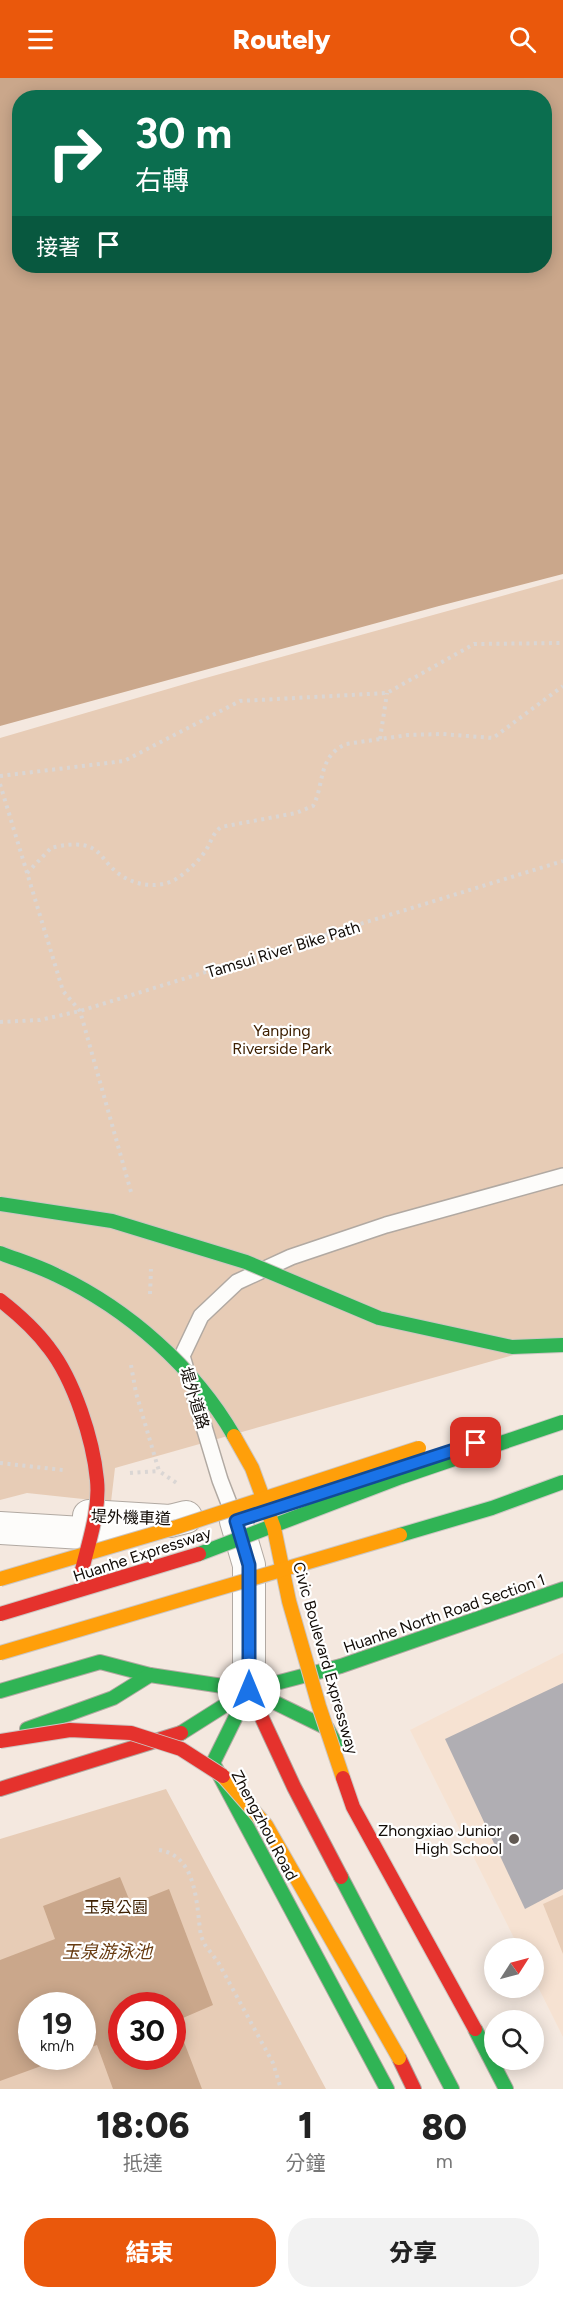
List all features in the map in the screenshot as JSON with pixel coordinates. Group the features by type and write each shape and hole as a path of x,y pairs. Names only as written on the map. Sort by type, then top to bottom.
{"main road":[{"path":"0,1204 112,1221 246,1262 379,1318 512,1347 563,1345"},
{"name":"Civic Boulevard Expressway","path":"0,1254 56,1275 102,1301 141,1328 189,1375 221,1414 252,1468 274,1528 295,1622 319,1706 353,1807 506,2089"},
{"path":"0,1300 22,1317 50,1349 75,1395 88,1435 97,1481 95,1514 84,1566 62,1609"},
{"name":"Huanhe Expressway","path":"0,1614 219,1548 401,1477 563,1422"},
{"path":"0,1579 177,1527 427,1445"},
{"path":"0,1653 241,1584 492,1508 563,1482"},
{"name":"Huanhe North Road Section 1","path":"0,1789 182,1733 249,1690 340,1666 563,1589"},
{"path":"8,1667 51,1625"},
{"path":"0,1691 100,1662 150,1675 249,1690 327,1728 484,2032"},
{"path":"0,1740 112,1698 150,1675"},
{"path":"249,1690 294,1788 453,2089"},
{"name":"Zhengzhou Road","path":"249,1690 213,1763 387,2089"},
{"path":"0,1740 70,1730 131,1733 181,1749 223,1776 266,1825 399,2058 414,2089"},
{"path":"504,2070 514,2089"}],"street":[{"name":"堤外機車道","path":"0,1510 170,1521 202,1513 236,1521"},
{"name":"堤外機車道","path":"0,1528 182,1539 236,1521"},
{"name":"堤外道路","path":"236,1521 249,1565 249,1690"}],"lane":[{"name":"堤外道路","path":"236,1521 220,1480 182,1356 201,1316 237,1282 291,1257 386,1225 563,1176"},
{"path":"236,1521 563,1414"}],"path":[{"path":"0,776 124,761 240,701 387,693 474,644 563,643"},
{"path":"27,873 51,848 84,845 97,852 127,880 140,884 167,883 192,866 206,851 216,830 221,827 296,813 313,806 323,770 335,751 346,744 408,735 442,734 493,738 563,686"},
{"path":"380,739 387,693"},
{"path":"0,784 63,991 80,1011"},
{"name":"Tamsui River Bike Path","path":"0,1022 40,1020 80,1011 563,861"},
{"path":"159,1850 177,1856 190,1875 201,1936 218,1962 273,2063 281,2089"}],"shaded area":[{"name":"Zhongxiao Junior High School","path":"563,1653 563,2037 544,1998 544,1938 514,1938 410,1730"}],"green space":[{"name":"Yanping Riverside Park","path":"563,579 563,1341 115,1468 111,1502 27,1493 0,1500 0,738 202,679"},
{"name":"玉泉公園","path":"166,1789 326,2089 0,2089 0,1839"},
{"path":"563,1895 563,1954 543,1904"}],"water":[{"path":"0,78 563,78 563,574 0,726"},
{"name":"玉泉游泳池","path":"120,1877 131,1904 169,1889 213,2005 186,2017 186,1992 108,1992 108,2070 186,2070 186,2047 202,2089 113,2089 96,2045 96,1992 18,1992 18,2070 30,2070 0,2081 0,1960 55,1939 43,1906"}],"building":[{"path":"563,1683 563,1889 525,1909 445,1739"}],"traffic: fast":[{"path":"0,1204 112,1221 246,1262 379,1318 512,1347 563,1345"},
{"path":"0,1253 49,1272 83,1289 133,1323 179,1364 218,1411 234,1436"},
{"path":"199,1554 401,1477 563,1422"},
{"path":"400,1535 492,1508 563,1482"},
{"path":"181,1733 249,1690 341,1666 563,1589"},
{"path":"0,1691 100,1662 150,1675"},
{"path":"27,1729 113,1698 150,1675 249,1690 327,1728 336,1745"},
{"path":"249,1690 213,1763 387,2089"},
{"path":"341,1877 452,2089"},
{"path":"475,2029 506,2089"}],"traffic: jam":[{"path":"0,1300 32,1328 58,1361 74,1393 87,1429 98,1491 93,1525 82,1570"},
{"path":"0,1614 199,1554"},
{"path":"249,1690 294,1787 341,1877"},
{"path":"0,1741 70,1730 131,1733 181,1749 223,1776"},
{"path":"0,1789 181,1733"},
{"path":"343,1778 353,1807 475,2029"},
{"path":"399,2058 414,2089"}],"traffic: slow":[{"path":"234,1436 252,1468 274,1528 289,1601 319,1706 343,1778"},
{"path":"0,1579 177,1527 419,1448"},
{"path":"0,1653 400,1535"},
{"path":"223,1776 266,1825 399,2058"}],"place":[{"name":"Zhongxiao Junior High School","path":"514,1839"}],"route":[{"path":"249,1690 249,1565 236,1521 476,1443"}]}
